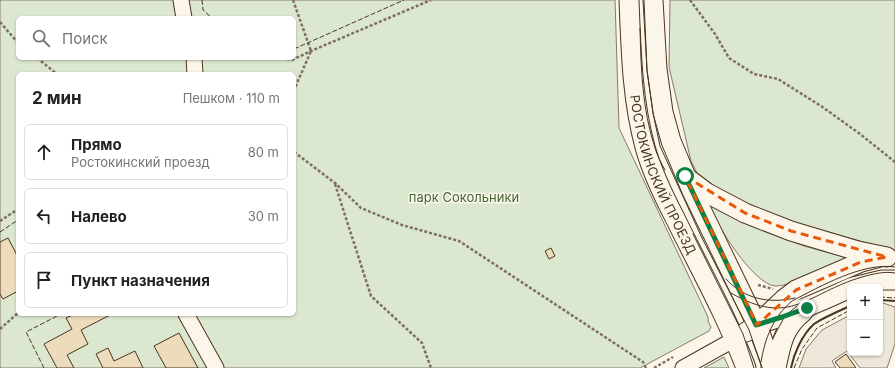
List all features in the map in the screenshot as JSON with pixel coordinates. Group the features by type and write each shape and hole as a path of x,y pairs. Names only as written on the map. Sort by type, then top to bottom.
{"main road":[{"name":"РОСТОКИНСКИЙ ПРОЕЗД","path":"629,0 632,74 637,112 645,149 665,198 735,339 746,368"},
{"name":"РОСТОКИНСКИЙ ПРОЕЗД","path":"653,0 657,69 663,112 671,141 685,176 756,325 772,368"},
{"path":"685,176 707,193 745,213 791,232 858,251 891,258"},
{"path":"735,339 756,325 773,308 796,290 861,262 877,258 891,258"},
{"path":"866,284 882,280 895,280"},
{"path":"756,325 807,308 847,290"},
{"path":"776,368 782,338 787,328 807,308"}],"street":[{"path":"181,0 184,16"},
{"path":"194,60 196,72"},
{"path":"187,316 216,368"},
{"path":"682,368 735,339"}],"path":[{"path":"293,0 311,51 296,85"},
{"path":"296,58 431,0"},
{"path":"690,0 715,34 729,58 754,74 778,79 809,98 860,134 895,162"},
{"path":"0,22 16,41"},
{"path":"40,60 54,72"},
{"path":"296,154 334,183 361,208 402,225 459,241 643,362 646,368"},
{"path":"334,183 371,296 422,342 431,368"},
{"path":"0,221 16,210"},
{"path":"0,329 16,315"}],"highlighted area":[{"path":"685,176 745,213 791,231 887,257 861,262 796,290 757,325"}],"green space":[{"name":"парк Сокольники","path":"0,0 615,0 619,128 708,317 711,327 709,331 640,368 0,368"},
{"path":"670,0 895,0 895,251 769,215 701,181 691,161 669,67"},
{"path":"708,203 747,224 804,246 848,258 790,283 775,286 766,283 746,264 726,238"},
{"path":"724,357 729,368 704,368"}],"shaded area":[{"path":"883,303 895,307 895,344 887,368 860,368 851,356 883,356"},
{"path":"847,317 847,351 832,361 836,368 799,368 806,349 822,330"}],"building":[{"path":"8,238 16,253 16,292 3,299 0,294 0,242"},
{"path":"551,248 555,256 549,259 545,251"},
{"path":"70,316 108,316 81,330 88,344 67,355 74,368 57,368 44,344 72,329 66,318"},
{"path":"179,333 198,368 166,368 154,346"},
{"path":"108,348 114,361 135,351 143,368 103,368 96,354"},
{"path":"846,354 856,368 840,368 835,362"}],"tram line":[{"path":"644,0 647,71 653,113 660,146 702,238 749,330 761,368"},
{"path":"640,28 642,73 647,118 656,151 665,170"},
{"path":"693,234 743,334 754,368"},
{"path":"761,362 771,328 785,307 792,301 842,276 869,268 883,266 895,267"},
{"path":"731,293 752,303 769,308 784,308 798,304 862,277 874,274 895,273"},
{"path":"726,279 741,291 758,298 766,300 785,300 795,298"},
{"path":"773,338 785,316 797,306"}],"fence":[{"path":"202,0 203,10 210,16"},
{"path":"296,48 404,0"},
{"path":"0,232 16,221"},
{"path":"883,297 895,298"},
{"path":"794,368 802,349 817,328 847,312"},
{"path":"44,368 26,332 57,316"}],"wall":[{"path":"883,300 895,301"},
{"path":"791,368 799,344 810,328 821,320 847,307"}],"route":[{"path":"685,176 756,325 807,308"}]}
